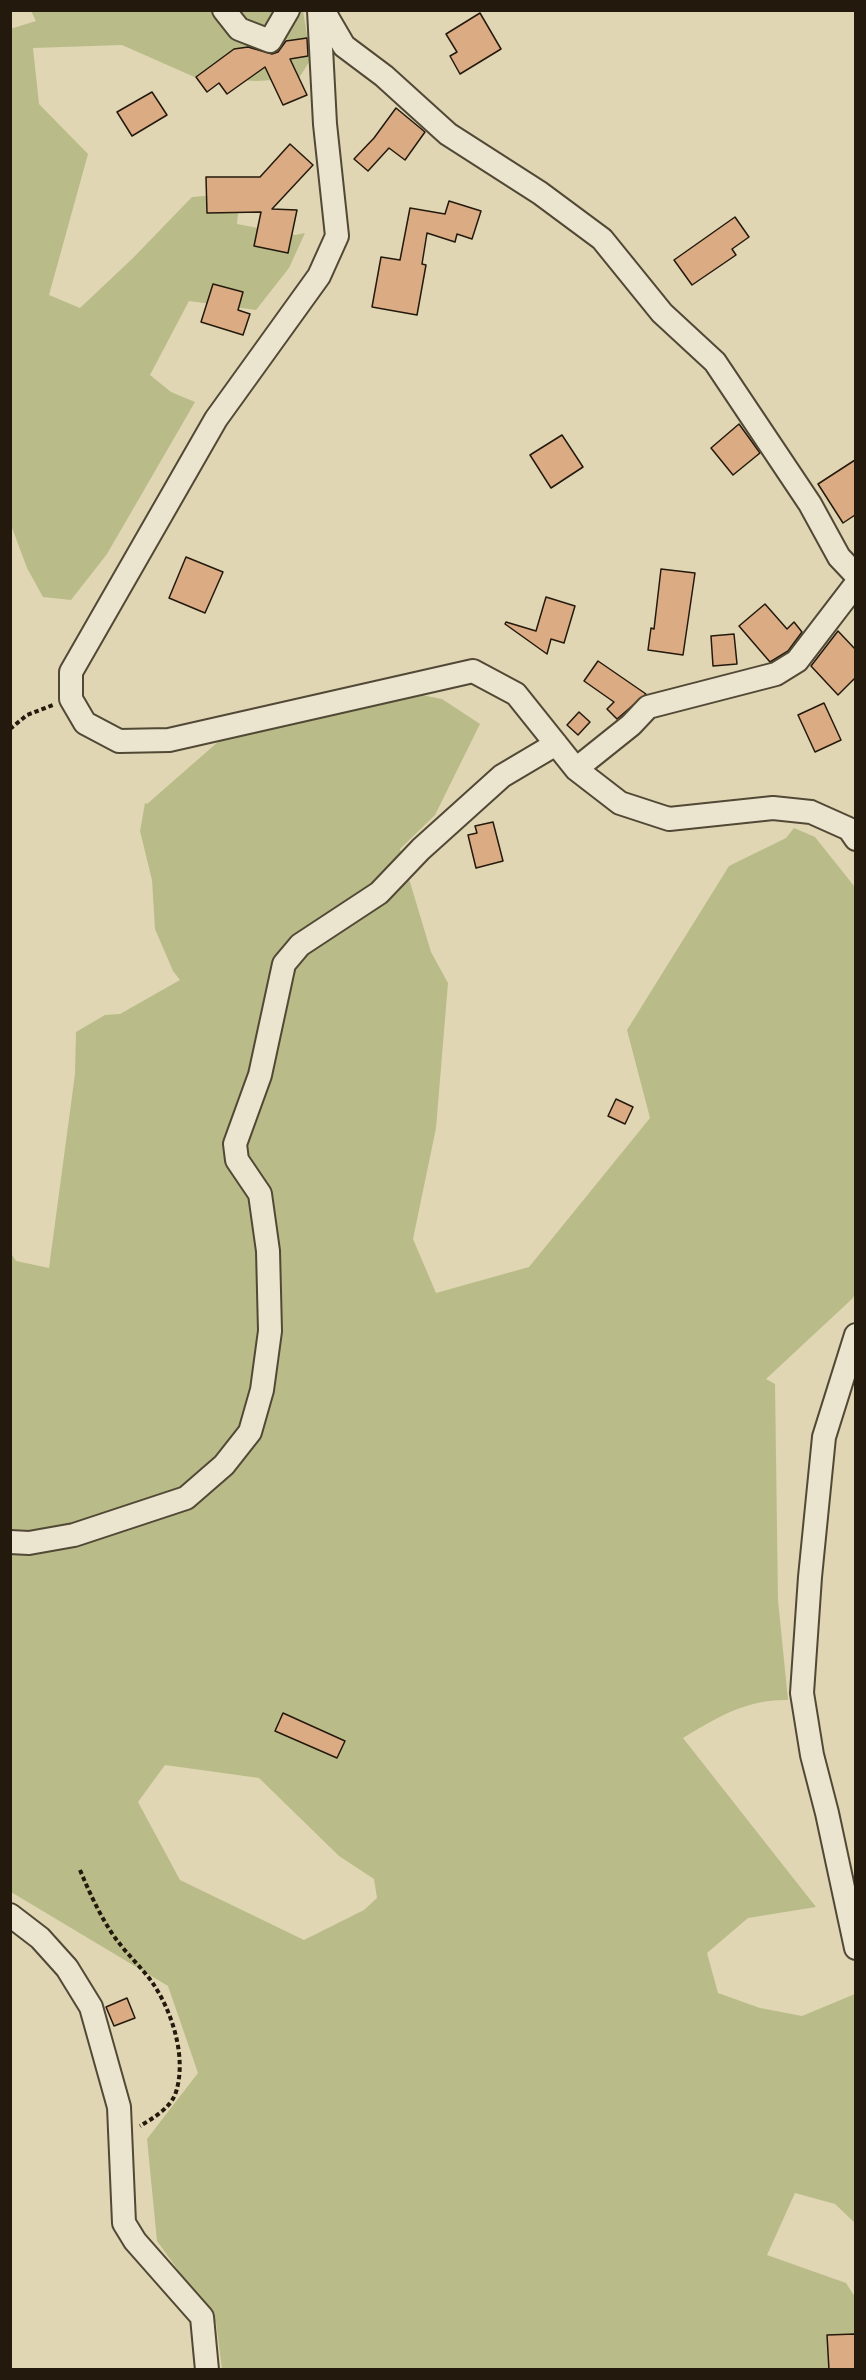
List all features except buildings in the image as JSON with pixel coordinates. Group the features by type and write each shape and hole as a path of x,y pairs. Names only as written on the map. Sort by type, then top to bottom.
{"street":[{"path":"224,10 239,29 270,41 288,10"},
{"path":"321,10 344,46 384,76 448,134 540,193 602,239 662,313 715,362 810,504 839,557 855,575"},
{"path":"321,10 325,124 337,236 319,276 289,315 204,440 71,672 71,699 85,723 119,741 170,740 472,671 516,694 576,769 620,803 669,819 773,808 811,812 849,829 855,839"},
{"path":"576,769 631,725 648,707 776,674 797,662 855,584"},
{"path":"10,1542 29,1543 74,1535 186,1498 224,1465 250,1432 262,1390 270,1331 268,1251 260,1194 237,1160 235,1144 260,1075 284,964 300,945 379,893 421,849 502,776 556,744"},
{"path":"855,1335 824,1437 810,1577 802,1693 812,1755 827,1813 855,1948"},
{"path":"10,1916 40,1938 67,1968 91,2007 118,2107 122,2138 120,2175 124,2223 135,2241 202,2318 207,2370"}],"path":[{"path":"10,729 27,715 71,699"},
{"path":"80,1870 96,1907 116,1939 152,1983 174,2027 179,2068 176,2093 167,2107 122,2138"}],"green space":[{"path":"31,11 303,11 311,59 299,78 258,81 199,79 122,45 33,48 39,104 88,154 49,295 80,308 192,197 240,193 237,224 295,235 305,233 289,268 256,310 189,301 150,375 171,392 195,402 107,554 71,600 43,597 27,568 11,525 10,29 36,21"},
{"path":"411,693 442,699 480,724 435,815 400,849 431,952 448,983 436,1128 413,1239 436,1293 529,1267 650,1118 627,1030 729,866 786,838 794,828 815,837 854,886 856,893 855,1292 853,1298 766,1379 775,1384 778,1600 788,1700 773,1700 746,1706 721,1716 683,1738 816,1907 748,1918 707,1953 718,1993 760,2008 802,2016 855,1994 855,2223 835,2204 795,2193 767,2255 846,2283 855,2297 855,2369 222,2369 216,2323 157,2241 147,2139 198,2073 168,1986 11,1892 10,1252 16,1261 49,1268 75,1074 76,1032 105,1015 120,1014 180,980 173,971 155,929 152,880 140,831 145,803 147,804 227,734","holes":["165,1765 259,1778 339,1856 374,1879 377,1898 364,1910 304,1940 180,1880 138,1802"]}]}
